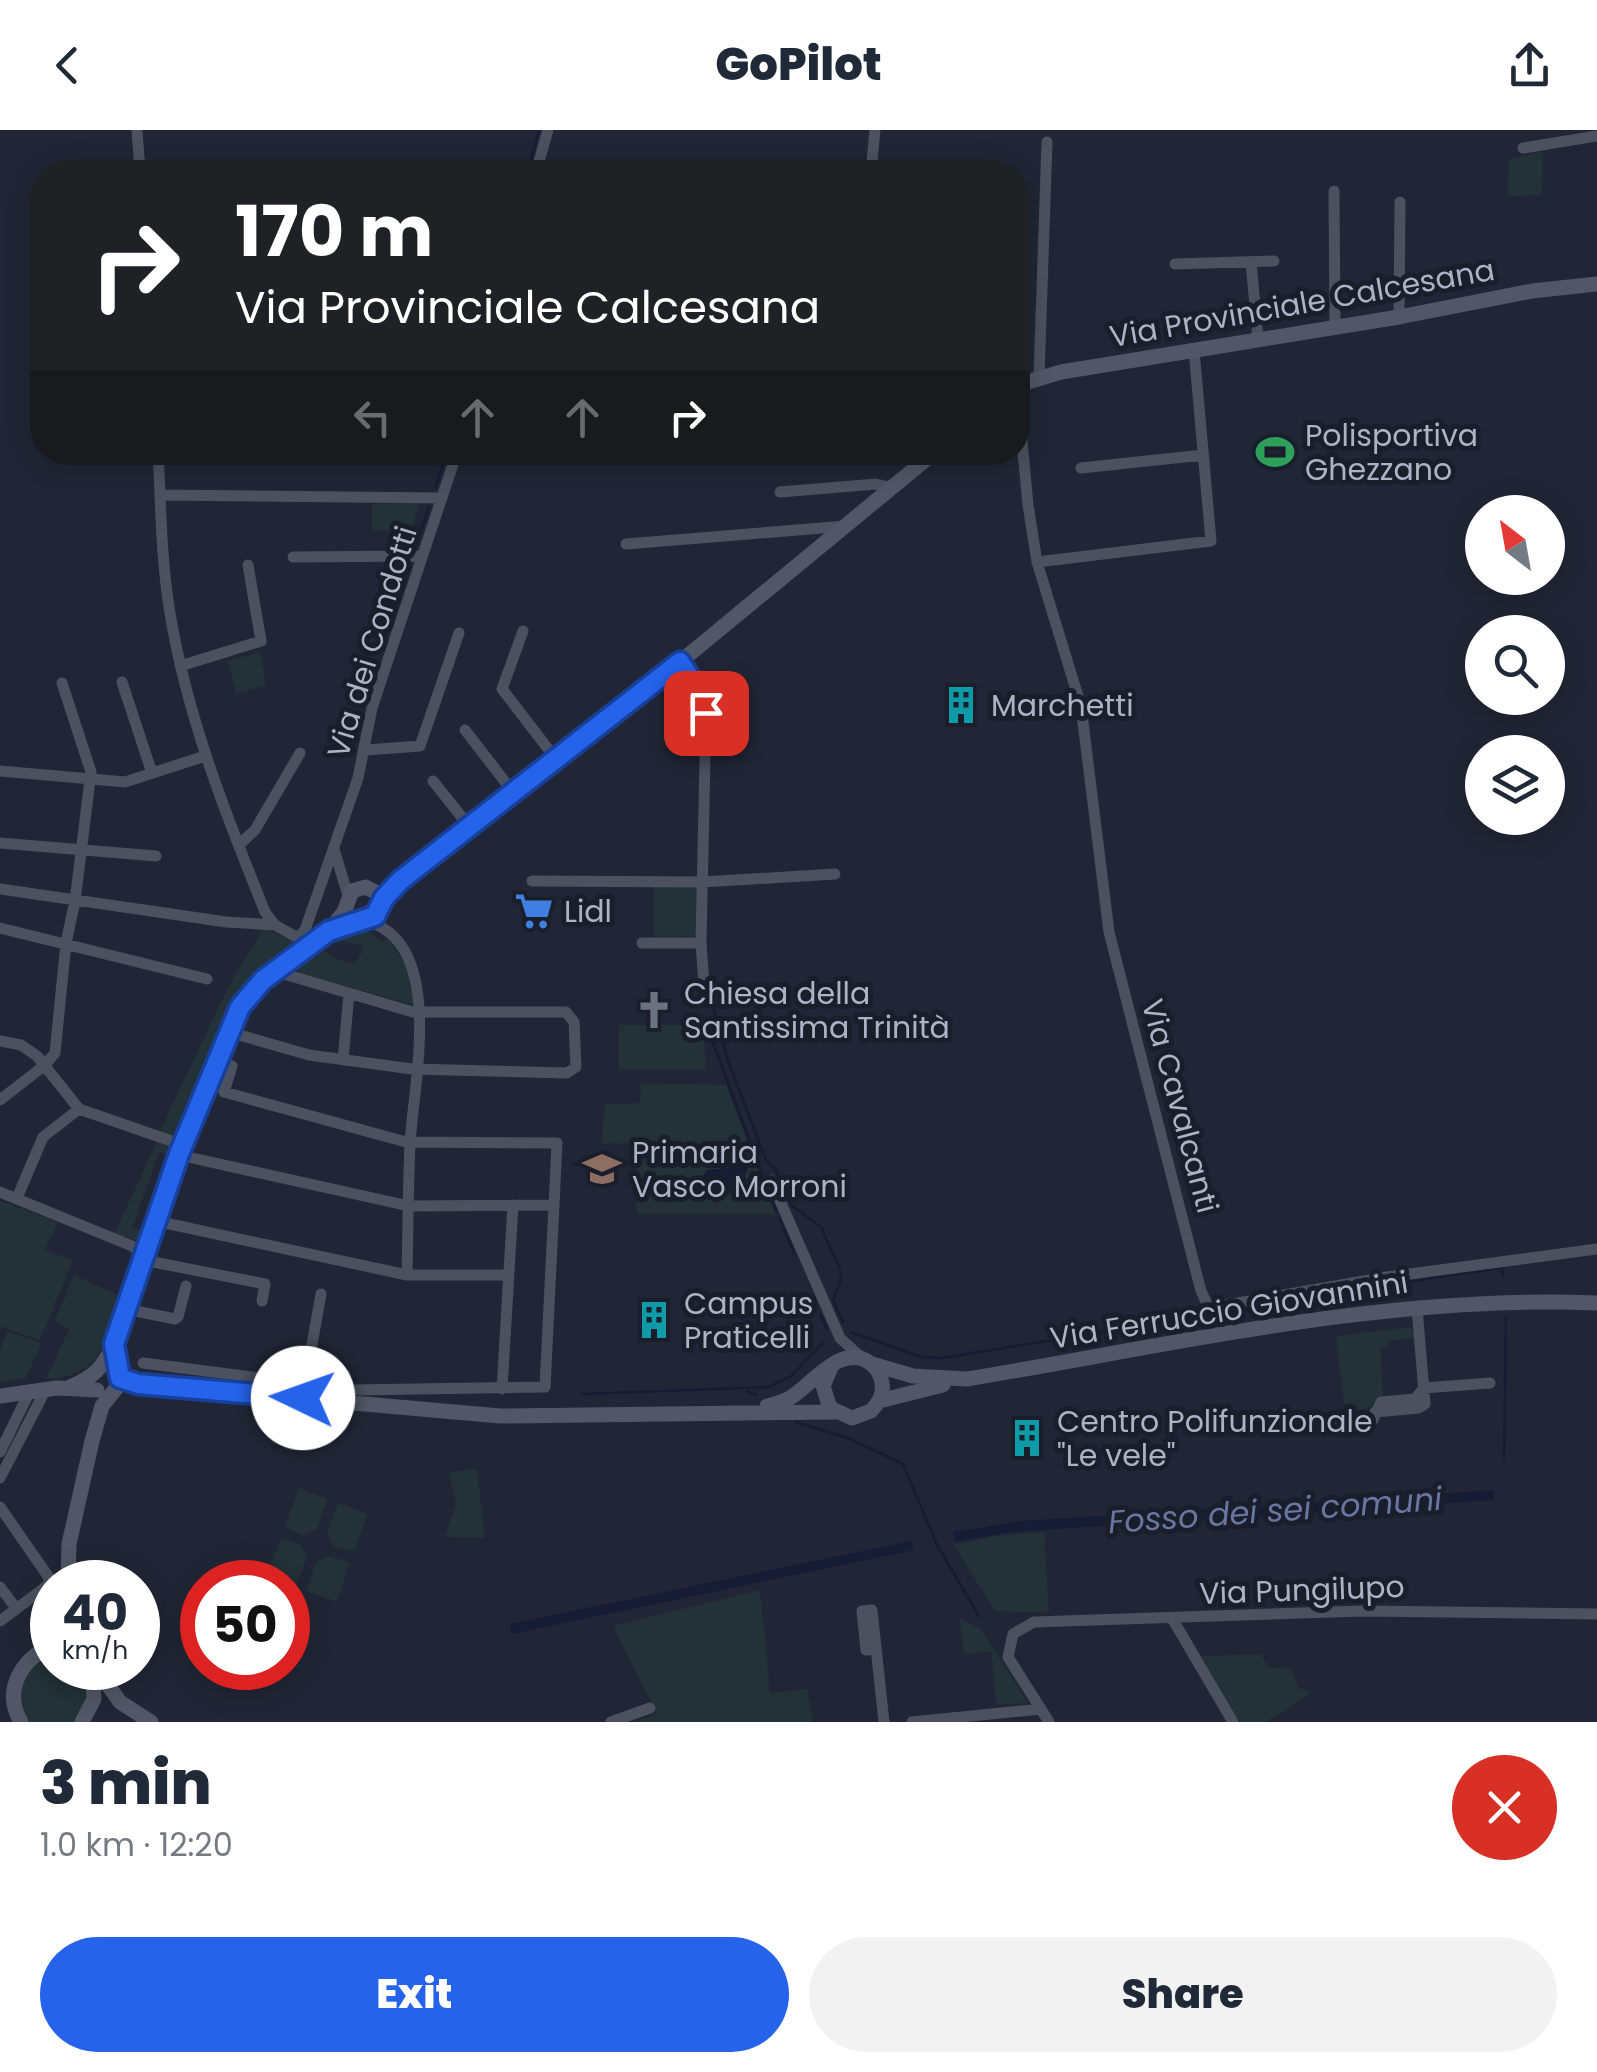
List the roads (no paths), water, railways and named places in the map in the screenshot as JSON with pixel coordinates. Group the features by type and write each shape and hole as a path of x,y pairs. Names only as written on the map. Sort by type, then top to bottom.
{"main road":[{"name":"Via Provinciale Calcesana","path":"1030,379 1532,291 1597,284"},
{"path":"374,897 680,662 921,465"},
{"path":"69,1560 114,1344 181,1150 228,1032 256,986 329,931 354,889 374,897"},
{"path":"329,931 375,916 374,897"},
{"path":"348,902 354,918 364,921"},
{"name":"Via Ferruccio Giovannini","path":"867,1362 913,1376 967,1379 1328,1319 1418,1308 1513,1302 1597,1303"},
{"path":"746,1411 788,1400 834,1364 850,1358 867,1362 882,1381 880,1401"},
{"path":"834,1364 825,1375 822,1389 835,1412"},
{"path":"0,1396 138,1384 286,1398 308,1406 450,1418 746,1411 860,1416 880,1401 967,1379"},
{"path":"14,1715 13,1692 30,1658"},
{"path":"82,1722 94,1690"},
{"path":"111,1690 120,1702 150,1722"},
{"path":"0,1695 14,1715"}],"street":[{"path":"138,130 139,160"},
{"path":"539,160 548,130"},
{"path":"872,160 875,130"},
{"path":"1523,148 1597,136"},
{"path":"1039,376 1047,142"},
{"path":"1334,191 1335,327"},
{"path":"1399,317 1400,202"},
{"path":"1175,264 1274,261"},
{"path":"1251,262 1258,339"},
{"path":"1038,562 1212,541 1194,350"},
{"path":"1081,468 1204,455"},
{"path":"0,890 226,922 262,917 240,844 205,756 180,666 167,595 159,465"},
{"name":"Via dei Condotti","path":"262,917 290,935 298,938 303,934 366,750 372,708 453,465"},
{"name":"Via Cavalcanti","path":"1024,465 1038,562 1081,706 1106,916 1208,1308 1597,1249"},
{"path":"780,492 876,484 894,488"},
{"path":"160,495 442,498"},
{"path":"626,544 848,526"},
{"path":"293,557 422,556"},
{"path":"180,666 261,641 248,565"},
{"path":"523,630 502,689 556,759"},
{"path":"366,750 420,746 459,633"},
{"path":"680,662 706,713 702,882 706,999"},
{"path":"122,682 152,773"},
{"path":"0,1100 44,1065 54,1052 91,772 62,683"},
{"path":"465,730 513,792"},
{"path":"240,844 254,830 300,753"},
{"path":"0,771 125,782 205,756"},
{"path":"433,780 469,826"},
{"path":"0,843 156,856"},
{"path":"334,844 348,902"},
{"path":"324,874 339,868"},
{"path":"339,868 374,897 387,930 410,963 421,1012 410,1142 407,1275"},
{"path":"532,881 702,882 835,874"},
{"path":"364,921 387,930"},
{"path":"0,928 207,980"},
{"path":"642,944 702,943"},
{"path":"228,1032 308,1055 416,1070 574,1072 574,1022 568,1013 421,1012 284,974"},
{"path":"343,1060 349,993"},
{"path":"0,1041 26,1048 78,1109 181,1150 409,1206 554,1205"},
{"path":"143,1363 367,1390 545,1388 557,1144 410,1142 224,1092 232,1066 216,1061"},
{"path":"16,1198 43,1138 78,1109"},
{"path":"771,1180 840,1338 867,1362"},
{"path":"0,1192 136,1248 142,1264 266,1284 262,1301"},
{"path":"502,1389 514,1205"},
{"path":"156,1221 407,1275 509,1275"},
{"path":"126,1309 174,1319 178,1317 186,1286"},
{"path":"305,1384 320,1294"},
{"path":"1304,1428 1372,1422 1380,1402 1415,1399 1424,1388 1418,1308"},
{"path":"834,1364 840,1338"},
{"path":"1424,1388 1490,1383"},
{"path":"0,1452 38,1390"},
{"path":"0,1478 38,1390"},
{"path":"0,1507 50,1578 46,1586 0,1620"},
{"path":"0,1587 16,1608"},
{"name":"Via Pungilupo","path":"1041,1710 1009,1660 1008,1648 1013,1634 1037,1622 1363,1612 1597,1614"},
{"path":"1173,1620 1233,1722"},
{"path":"876,1649 884,1722"},
{"path":"611,1722 650,1708"},
{"path":"912,1722 1041,1710 1049,1722"}],"water":[{"path":"741,1156 749,1161 747,1170 733,1191 718,1198 700,1197 698,1184 707,1170 728,1168"},
{"name":"Fosso dei sei comuni","path":"1494,1490 1494,1500 1247,1517 1247,1507"},
{"path":"1236,1507 1237,1517 1011,1532 955,1542 953,1532 1021,1521"},
{"path":"911,1541 914,1550 512,1634 510,1624"}],"waterway":[{"path":"531,160 539,130"},
{"path":"435,488 443,465"},
{"path":"421,531 429,506"},
{"path":"711,1000 728,1061 766,1160 775,1169 792,1206 821,1227 840,1270 841,1280 833,1300 843,1322"},
{"path":"707,1026 766,1185"},
{"path":"770,1195 777,1212"},
{"path":"779,1218 794,1253"},
{"path":"851,1332 921,1357 942,1358 1439,1277 1502,1268 1503,1275"},
{"path":"820,1314 827,1329"},
{"path":"1504,1460 1506,1317"},
{"path":"583,1394 768,1387 790,1377 824,1342"},
{"path":"747,1391 757,1395"},
{"path":"795,1422 848,1438 903,1464 937,1545 979,1616"}],"place":[{"name":"Polisportiva Ghezzano","path":"1275,452"},
{"name":"Marchetti","path":"961,705"},
{"name":"Lidl","path":"534,911"},
{"name":"Chiesa della Santissima Trinità","path":"654,1010"},
{"name":"Primaria Vasco Morroni","path":"602,1169"},
{"name":"Campus Praticelli","path":"654,1320"},
{"name":"Centro Polifunzionale \"Le vele\"","path":"1027,1438"}]}
